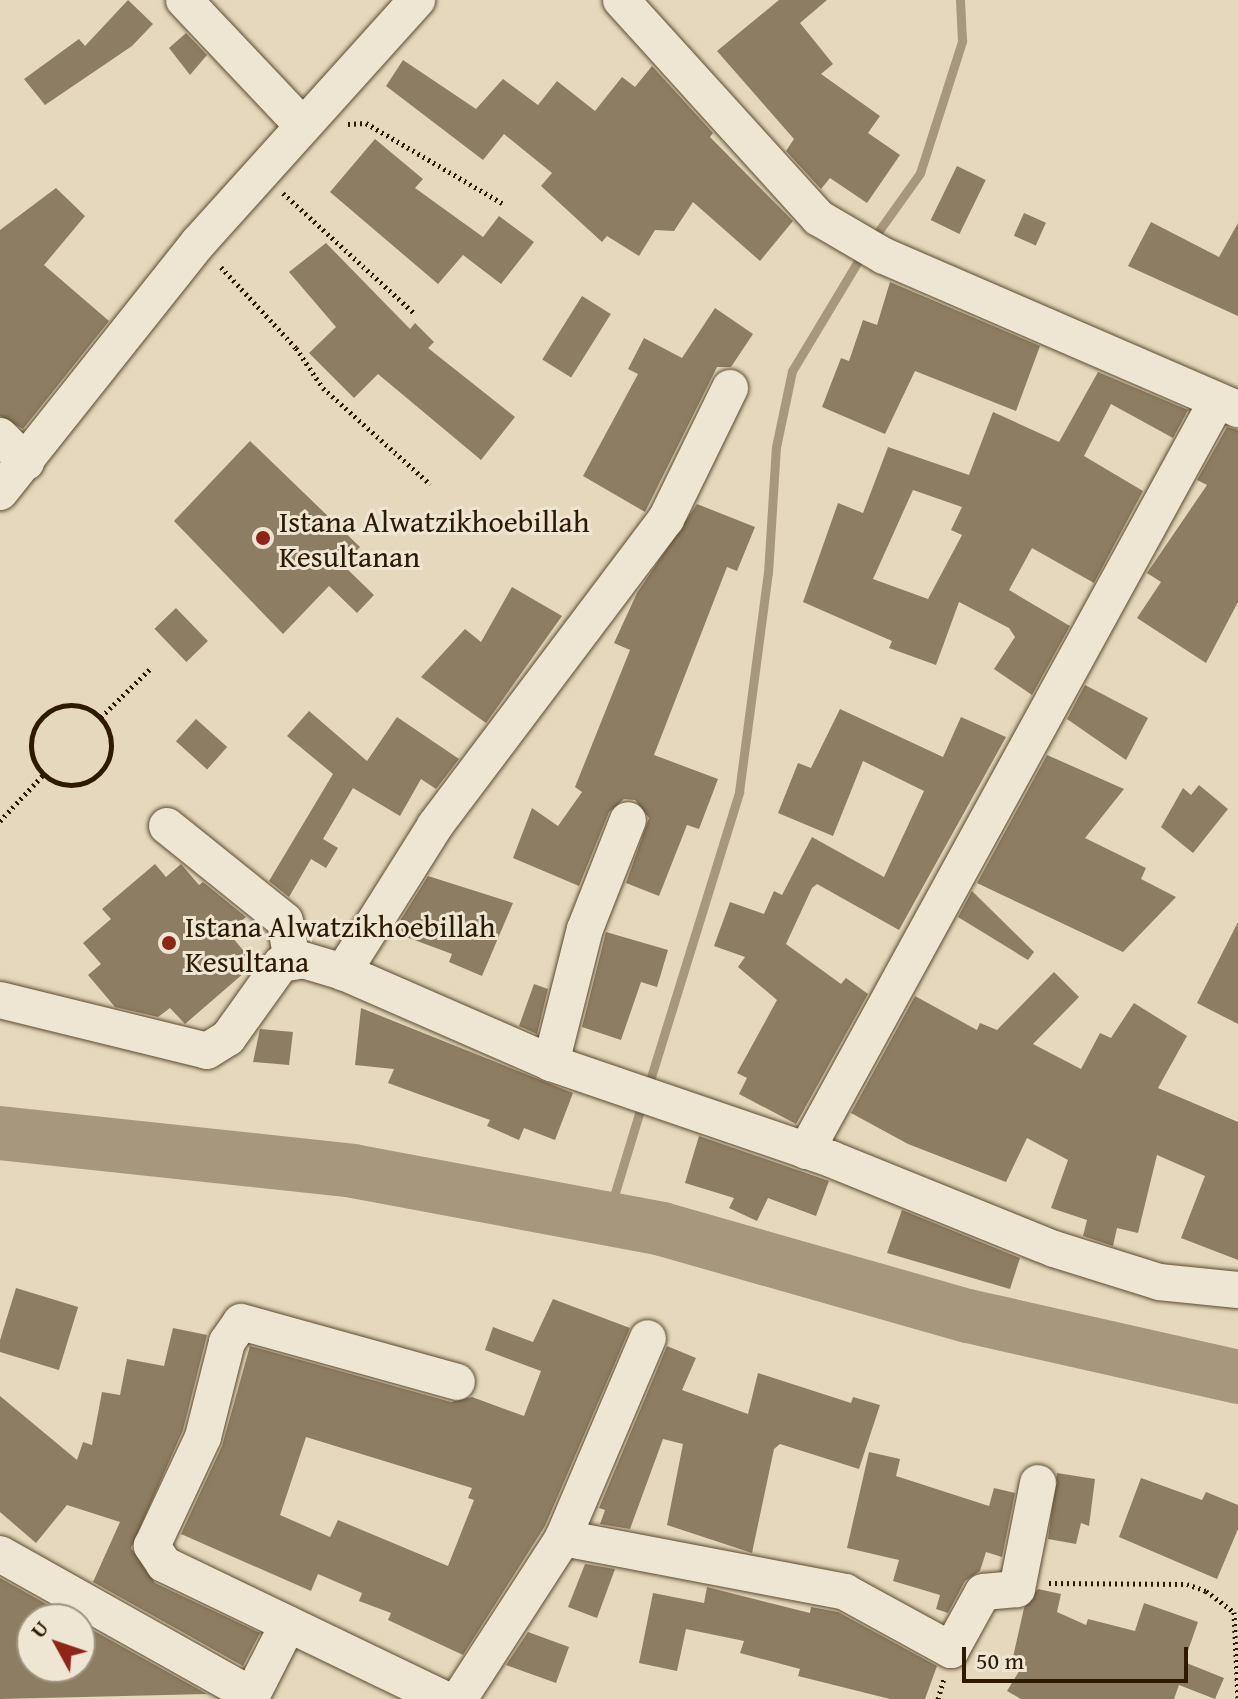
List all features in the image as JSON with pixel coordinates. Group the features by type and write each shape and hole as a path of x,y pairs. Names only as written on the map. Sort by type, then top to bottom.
{"street":[{"path":"184,0 303,126"},
{"path":"0,492 199,242 417,0"},
{"path":"621,0 819,218 884,256 1228,405 806,1151"},
{"path":"343,972 435,826 666,519 730,388"},
{"path":"0,436 26,462"},
{"path":"551,1063 585,929 628,820"},
{"path":"167,826 285,921 292,959"},
{"path":"0,1000 207,1051 228,1038 275,970 292,959 343,972 623,1091 806,1151 1101,1265 1159,1282 1238,1290"},
{"path":"444,1699 288,1624 153,1554 203,1437 233,1327 256,1322 457,1382"},
{"path":"459,1699 563,1538 648,1338"},
{"path":"563,1538 845,1592 951,1650 983,1592 1017,1589 1038,1483"},
{"path":"0,1554 250,1697 288,1624"}],"path":[{"path":"303,126 366,123 502,203"},
{"path":"260,173 415,314"},
{"path":"199,242 296,348 323,388 430,484"},
{"path":"101,717 151,668"},
{"path":"44,775 31,742 43,717 67,705 101,717"},
{"path":"44,775 76,785 105,767 112,750 101,717"},
{"path":"0,821 44,775"},
{"path":"1017,1589 1031,1583 1154,1583 1206,1591 1234,1612 1238,1699"}],"building":[{"path":"128,0 153,24 132,46 45,105 24,79 79,39 85,46"},
{"path":"779,0 827,0 800,23 833,64 821,74 880,116 868,133 900,155 867,203 830,178 821,189 786,151 794,139 717,51"},
{"path":"186,33 207,55 190,75 169,48"},
{"path":"403,60 476,109 503,79 538,105 557,81 595,111 622,77 635,87 652,66 713,133 710,137 793,221 760,261 693,202 674,231 655,230 639,256 607,236 602,242 541,186 552,173 504,134 483,160 386,86"},
{"path":"375,139 423,179 415,188 483,237 499,216 534,242 501,284 463,255 438,284 330,192"},
{"path":"957,166 986,180 959,234 931,220"},
{"path":"56,188 85,216 44,265 109,321 23,429 0,416 0,230"},
{"path":"1024,213 1046,223 1036,246 1014,236"},
{"path":"1151,222 1219,257 1238,223 1238,316 1128,266"},
{"path":"326,243 410,329 415,323 434,342 428,348 515,417 481,460 378,374 354,398 309,353 336,327 289,272"},
{"path":"890,282 1040,346 1016,411 915,371 885,434 822,407 841,358 849,361 863,320 877,325"},
{"path":"582,296 611,314 571,378 542,360"},
{"path":"715,308 753,334 731,367 717,367 645,512 583,476 638,374 628,369 644,338 682,358"},
{"path":"1098,372 1188,410 1173,438 1111,404 1084,456 1143,491 1094,583 1032,548 1009,590 1070,626 1032,695 994,669 1015,637 1009,628 959,602 936,665 889,648 892,641 803,602 838,503 863,513 888,447 969,475 993,412 1059,442","holes":["913,490 962,507 951,530 962,535 928,599 873,579"]},
{"path":"1227,427 1238,430 1238,602 1206,663 1137,618 1161,582 1147,573 1207,485 1197,480"},
{"path":"250,441 360,547 343,565 374,595 357,613 329,586 283,634 174,521"},
{"path":"697,504 755,527 737,571 727,567 654,755 718,779 699,829 687,825 659,896 626,883 649,818 635,800 624,799 609,812 579,886 513,858 532,808 558,826 582,792 575,787 630,650 614,643 637,593"},
{"path":"512,587 562,616 486,723 421,677 465,629 481,642"},
{"path":"176,608 208,641 186,662 154,629"},
{"path":"1085,685 1148,718 1126,760 1067,719"},
{"path":"840,709 943,757 961,717 1006,737 899,930 817,884 812,888 786,944 841,984 846,978 868,994 796,1124 739,1094 747,1078 737,1073 777,1000 738,967 745,957 714,946 730,902 764,914 774,891 782,895 812,837 884,877 924,791 863,761 833,836 778,813 798,763 811,768"},
{"path":"309,711 367,761 397,717 459,759 436,789 421,779 400,816 353,788 323,839 338,848 326,868 311,859 289,897 269,881 333,774 287,736"},
{"path":"196,719 227,747 207,769 176,741"},
{"path":"1047,755 1124,789 1085,838 1146,868 1141,879 1176,897 1123,952 977,883"},
{"path":"1199,785 1228,809 1193,853 1161,827 1183,788 1191,795"},
{"path":"155,864 166,877 181,864 199,885 203,882 246,917 228,932 247,955 237,963 244,973 185,1024 170,1008 158,1017 115,1007 88,975 101,964 83,943 111,919 102,909"},
{"path":"428,876 513,903 482,976 449,962 452,954 393,932"},
{"path":"972,891 1034,952 1028,960 958,917"},
{"path":"1238,922 1238,1024 1197,1003"},
{"path":"606,932 668,950 657,987 641,982 621,1040 582,1027"},
{"path":"1054,972 1079,997 1033,1044 1081,1069 1100,1033 1111,1038 1134,1003 1187,1036 1158,1088 1238,1122 1238,1260 1181,1238 1205,1176 1157,1155 1138,1233 1117,1228 1113,1246 1083,1236 1087,1220 1051,1208 1068,1160 1027,1138 1006,1182 908,1144 851,1113 915,996 977,1030 980,1023 997,1030"},
{"path":"534,984 548,989 537,1034 519,1026"},
{"path":"361,1008 573,1093 555,1140 524,1128 519,1140 487,1126 490,1120 388,1083 394,1069 355,1065"},
{"path":"260,1029 293,1032 289,1065 253,1062"},
{"path":"699,1136 829,1181 816,1216 768,1198 757,1221 729,1208 734,1198 685,1183"},
{"path":"902,1210 1020,1258 1010,1289 887,1253"},
{"path":"16,1288 78,1307 59,1370 0,1352 0,1340"},
{"path":"553,1299 630,1328 545,1526 463,1655 388,1620 391,1613 359,1601 362,1593 318,1574 311,1591 181,1534 222,1446 250,1346 451,1402 472,1397 524,1416 541,1371 485,1350 493,1327 533,1342","holes":["306,1437 472,1488 468,1498 474,1500 448,1566 338,1520 330,1537 280,1515"]},
{"path":"173,1328 207,1335 183,1430 131,1548 155,1583 260,1633 243,1666 93,1582 120,1522 67,1505 36,1543 0,1512 0,1396 77,1460 83,1442 92,1445 102,1392 120,1395 127,1359 164,1366"},
{"path":"667,1346 696,1358 682,1390 748,1414 758,1373 851,1403 853,1397 880,1405 859,1469 780,1444 774,1449 752,1553 667,1525 683,1444 663,1439 630,1529 600,1524 605,1510 599,1508"},
{"path":"869,1452 900,1459 896,1476 989,1506 994,1488 1015,1493 1002,1557 986,1552 980,1571 965,1581 948,1613 936,1609 940,1595 893,1581 899,1560 847,1548"},
{"path":"1057,1473 1095,1479 1089,1526 1081,1523 1076,1544 1048,1539"},
{"path":"1141,1478 1202,1500 1206,1492 1238,1505 1238,1529 1217,1579 1119,1537"},
{"path":"585,1564 615,1569 597,1618 568,1607"},
{"path":"0,1578 45,1603 16,1603 16,1683 96,1683 96,1632 207,1694 0,1699"},
{"path":"707,1587 810,1613 811,1607 838,1612 937,1666 925,1699 890,1699 798,1676 800,1669 740,1653 744,1641 686,1629 677,1671 639,1663 653,1593 704,1603"},
{"path":"1038,1589 1061,1594 1057,1612 1086,1625 1088,1619 1135,1631 1144,1603 1198,1622 1184,1662 1224,1678 1215,1699 1179,1685 1174,1699 1021,1699 1007,1691 1026,1660 1013,1657 1024,1608"},
{"path":"528,1632 569,1647 556,1683 506,1665"}],"waterway":[{"path":"873,239 920,173 962,41 960,0"},
{"path":"647,1090 739,792 768,573 776,447 792,371 864,251"},
{"path":"607,1219 642,1104"},
{"path":"0,1133 353,1171 662,1229 968,1316 1238,1377"}],"place":[{"name":"Istana Alwatzikhoebillah Kesultanan","path":"263,538"},
{"name":"Istana Alwatzikhoebillah Kesultana","path":"169,943"}]}
